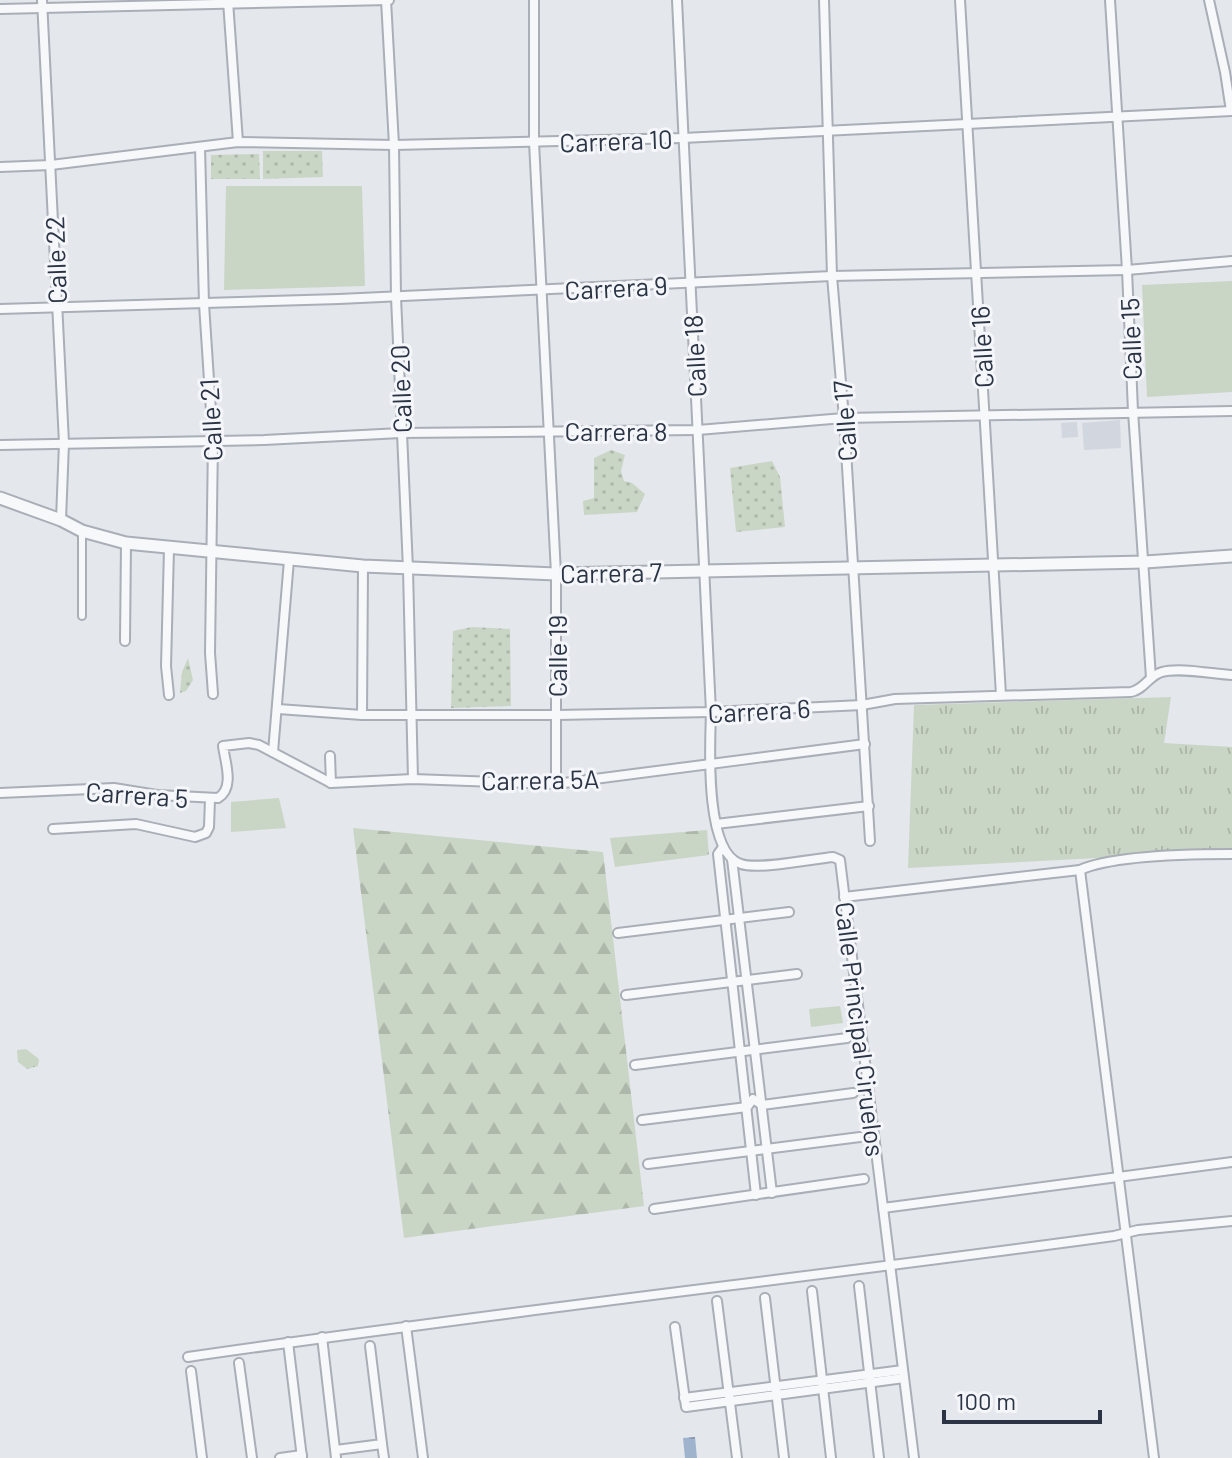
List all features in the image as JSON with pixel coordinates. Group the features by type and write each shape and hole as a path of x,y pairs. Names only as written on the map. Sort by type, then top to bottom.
{"street":[{"path":"0,9 42,5 387,0"},
{"name":"Calle 20","path":"387,0 413,779"},
{"name":"Calle 19","path":"534,0 534,142 556,574 556,784"},
{"name":"Calle 18","path":"677,0 711,712"},
{"name":"Calle 17","path":"824,0 832,276 844,418 870,841"},
{"name":"Calle 16","path":"960,0 1001,695"},
{"name":"Calle 15","path":"1110,0 1151,678"},
{"path":"1209,0 1232,111"},
{"path":"228,1 238,142"},
{"name":"Calle 22","path":"42,5 64,443 61,520"},
{"name":"Carrera 10","path":"0,167 51,165 238,142 394,145 683,138 1232,111"},
{"name":"Calle 21","path":"200,147 204,304 213,441 210,653 213,694"},
{"name":"Carrera 9","path":"0,309 396,297 832,276 1127,270 1232,261"},
{"name":"Carrera 8","path":"0,445 401,433 698,430 844,418 1232,411"},
{"name":"Carrera 7","path":"0,498 82,531 126,543 408,569 556,574 1145,562 1232,556"},
{"path":"82,531 82,616"},
{"path":"125,641 126,543"},
{"path":"169,549 166,666 169,695"},
{"path":"289,560 273,752 331,783"},
{"path":"362,715 363,566"},
{"name":"Carrera 6","path":"278,709 362,715 711,712 862,705 895,699 1131,692 1145,687 1151,678 1168,671 1232,675"},
{"path":"711,712 710,764 716,824 723,847 732,859 734,872 772,1193"},
{"name":"Carrera 5","path":"0,793 114,788 210,799 225,794 228,787 223,746 249,743 273,752"},
{"name":"Carrera 5A","path":"331,783 413,779 556,784 865,744"},
{"path":"330,756 331,783"},
{"path":"53,829 136,824 195,837 206,833 209,827 210,799"},
{"path":"716,824 869,806"},
{"path":"723,847 718,854 756,1195"},
{"path":"844,897 1080,870 1099,864 1232,854"},
{"name":"Calle Principal Ciruelos","path":"732,859 750,866 833,857 840,860 914,1458"},
{"path":"1080,870 1154,1458"},
{"path":"721,874 734,872"},
{"path":"618,933 789,912"},
{"path":"626,995 797,974"},
{"path":"635,1065 847,1038"},
{"path":"642,1120 747,1107 753,1099 762,1105 853,1093"},
{"path":"648,1164 860,1137"},
{"path":"883,1208 1232,1162"},
{"path":"654,1209 864,1179"},
{"path":"188,1357 406,1326 890,1267 1138,1230 1232,1221"},
{"path":"859,1286 879,1458"},
{"path":"812,1291 831,1458"},
{"path":"765,1298 784,1458"},
{"path":"717,1301 737,1458"},
{"path":"406,1326 423,1458"},
{"path":"675,1327 684,1398 729,1397 904,1374"},
{"path":"322,1337 336,1454 382,1444"},
{"path":"280,1458 302,1456 288,1342"},
{"path":"370,1346 384,1458"},
{"path":"239,1363 252,1458"},
{"path":"191,1371 202,1458"}],"shaded area":[{"path":"1120,420 1121,448 1084,450 1082,423"},
{"path":"1077,422 1078,437 1062,438 1061,423"}],"green space":[{"path":"263,151 322,151 323,177 263,179"},
{"path":"259,154 260,179 211,179 211,155"},
{"path":"226,186 362,186 365,286 224,290"},
{"path":"1232,281 1232,392 1147,397 1142,285"},
{"path":"611,450 625,455 621,471 624,481 632,483 645,494 637,512 584,515 583,501 594,498 594,458"},
{"path":"772,461 780,477 785,527 736,532 730,468"},
{"path":"472,627 510,629 511,706 451,708 453,631"},
{"path":"188,658 193,680 186,691 180,693 182,672"},
{"path":"1171,697 1164,743 1232,747 1232,851 908,868 914,705"},
{"path":"279,798 286,828 231,832 231,802"},
{"path":"353,828 603,852 644,1206 404,1238"},
{"path":"707,830 709,855 615,867 610,838"},
{"path":"840,1006 843,1023 811,1027 809,1009"},
{"path":"26,1049 39,1059 38,1066 27,1069 18,1062 17,1050"}],"water":[{"path":"695,1437 697,1458 685,1458 683,1438"}]}
